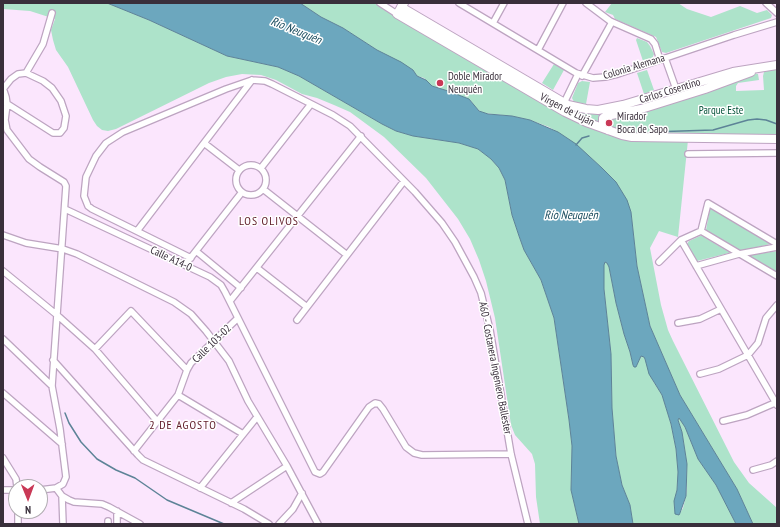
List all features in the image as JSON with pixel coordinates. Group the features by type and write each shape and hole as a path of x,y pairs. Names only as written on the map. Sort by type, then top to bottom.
{"street":[{"name":"Virgen de Luján","path":"380,3 399,7 562,106 584,121 608,130 631,137 777,139"},
{"name":"Colonia Alemana","path":"459,3 580,75 593,78 605,78 777,22"},
{"path":"493,23 504,3"},
{"path":"538,50 563,3"},
{"path":"586,3 612,22 652,39 663,59 676,90"},
{"path":"766,3 777,13"},
{"path":"26,73 43,44 52,13"},
{"path":"562,106 612,22"},
{"path":"608,130 602,122 606,115 644,108 777,65"},
{"name":"Carlos Cosentino","path":"562,106 602,109 627,105 737,71 777,65"},
{"path":"4,104 56,134 62,132 65,125 66,116 58,96 47,84 26,73 14,76 3,89 5,120 7,130 29,158 65,184 63,249 52,386 66,477 63,484 56,488 48,489"},
{"path":"137,231 252,80"},
{"path":"191,258 88,206 85,201 84,190 90,165 106,143 123,132 226,88 252,80"},
{"name":"A60 - Costanera Ingeniero Ballester","path":"252,80 265,81 272,84 342,120 361,136 429,207 455,242 481,293 490,330 511,454 528,524"},
{"path":"261,168 311,104"},
{"path":"230,301 361,136"},
{"path":"204,143 239,170"},
{"path":"688,154 777,153"},
{"path":"252,164 261,168 267,177 267,182 263,189 257,194 252,195 242,192 236,179 239,170 252,164"},
{"path":"297,320 404,181"},
{"path":"263,189 347,255"},
{"path":"185,265 242,192"},
{"path":"701,231 708,203 777,245"},
{"name":"Calle A14-0","path":"65,209 216,280 221,285 315,472 320,474 323,472 369,407 376,403 383,409 406,447 414,453 422,455 511,454"},
{"path":"659,262 681,240 701,231"},
{"path":"701,231 777,276"},
{"path":"3,235 26,243 63,249 85,258 174,302 191,314 214,340 233,368 248,401 287,466 318,524"},
{"path":"681,240 777,403 748,416 723,421"},
{"path":"696,266 777,245"},
{"path":"196,251 241,288"},
{"path":"257,268 307,307"},
{"path":"3,271 58,314 96,349 157,421"},
{"path":"700,374 719,369 748,355 758,343 766,318 777,305"},
{"path":"678,323 700,319 721,309"},
{"path":"96,349 131,311 187,370"},
{"name":"Calle 103-02","path":"134,451 178,395 191,363 238,318"},
{"path":"3,339 52,386"},
{"path":"53,360 138,456 270,524"},
{"path":"3,393 62,444"},
{"path":"178,395 243,434"},
{"path":"200,488 257,417"},
{"path":"3,458 16,479"},
{"path":"754,470 777,461"},
{"path":"231,503 287,466"},
{"path":"56,488 62,496 74,502 102,504 140,524"},
{"path":"279,524 292,509 302,493"},
{"path":"62,496 63,524"},
{"path":"117,511 117,524"}],"green space":[{"path":"3,3 107,3 149,20 227,56 278,67 299,76 396,131 413,136 459,143 478,149 491,159 499,168 505,180 512,215 519,236 524,250 541,280 554,318 572,446 571,490 579,524 540,524 536,497 535,464 532,454 515,435 511,425 495,318 479,260 470,239 458,219 426,178 384,137 350,112 317,98 302,94 276,80 261,75 242,74 226,77 209,83 116,129 108,131 102,130 93,120 68,67 56,50 51,30 55,19 30,11 3,9"},
{"path":"300,3 374,3 570,117 625,139 688,140 678,237 659,231 650,248 661,305 668,330 673,341 734,462 749,483 777,508 777,524 753,524 737,489 680,395 650,326 637,266 631,212 602,168 567,138 549,127 530,120 512,116 483,113 467,98 432,86 424,78 417,76 413,70 377,50 343,28 321,17"},
{"path":"612,3 678,3 687,9 711,17 740,6 757,13 767,10 772,15 771,18 666,53 662,52 656,37 615,19 613,15 605,12"},
{"path":"637,38 647,42 650,46 654,54 652,59 643,61 636,40"},
{"path":"554,64 564,70 553,90 542,83"},
{"name":"Parque Este","path":"777,68 777,137 632,135 608,128 605,120 753,73 758,74 759,80 738,83 736,86 736,91 764,90 764,72"},
{"path":"647,70 654,90 644,94 637,73"},
{"path":"744,73 617,113 600,124 569,110 595,112"},
{"path":"582,81 590,82 586,104 574,102 572,98 578,83"},
{"path":"710,208 770,244 742,251 739,250 706,230"},
{"path":"700,236 729,253 697,261 687,244 689,241"},
{"path":"777,251 777,273 749,257 751,255"},
{"path":"605,262 609,267 616,303 633,365 636,367 641,356 644,357 653,381 662,395 671,424 676,449 678,472 674,508 677,515 683,508 687,488 687,464 682,432 678,420 679,418 685,427 698,459 716,485 736,524 633,524 630,505 622,485 616,456 612,408 611,354 604,289"}],"water":[{"name":"Río Neuquén","path":"107,3 300,3 377,50 401,62 413,70 417,76 426,80 432,86 469,99 479,111 488,114 512,116 530,120 558,132 576,144 616,182 627,200 631,212 637,266 650,326 680,395 737,489 753,524 736,524 716,485 698,459 685,427 679,418 678,420 682,432 687,464 686,496 679,515 675,514 674,501 677,490 678,472 676,449 671,424 662,395 649,374 644,357 641,356 636,367 633,365 616,303 609,267 605,262 604,289 611,354 612,408 616,456 622,485 630,505 633,524 579,524 571,490 572,446 554,318 541,280 524,250 519,236 512,215 505,180 499,168 491,159 478,149 459,143 413,136 396,131 299,76 278,67 227,56 149,20"}],"waterway":[{"path":"650,132 713,130 748,120 757,119 766,120 777,124"},
{"path":"576,145 582,138 589,136"},
{"path":"65,413 69,423 81,442 97,459 116,470 135,478 167,500 224,524"}],"place":[{"name":"Doble Mirador Neuquén","path":"440,83"},
{"name":"Mirador Boca de Sapo","path":"609,123"}],"district":[{"name":"LOS OLIVOS","path":"269,222"},
{"name":"2 DE AGOSTO","path":"183,426"}]}
